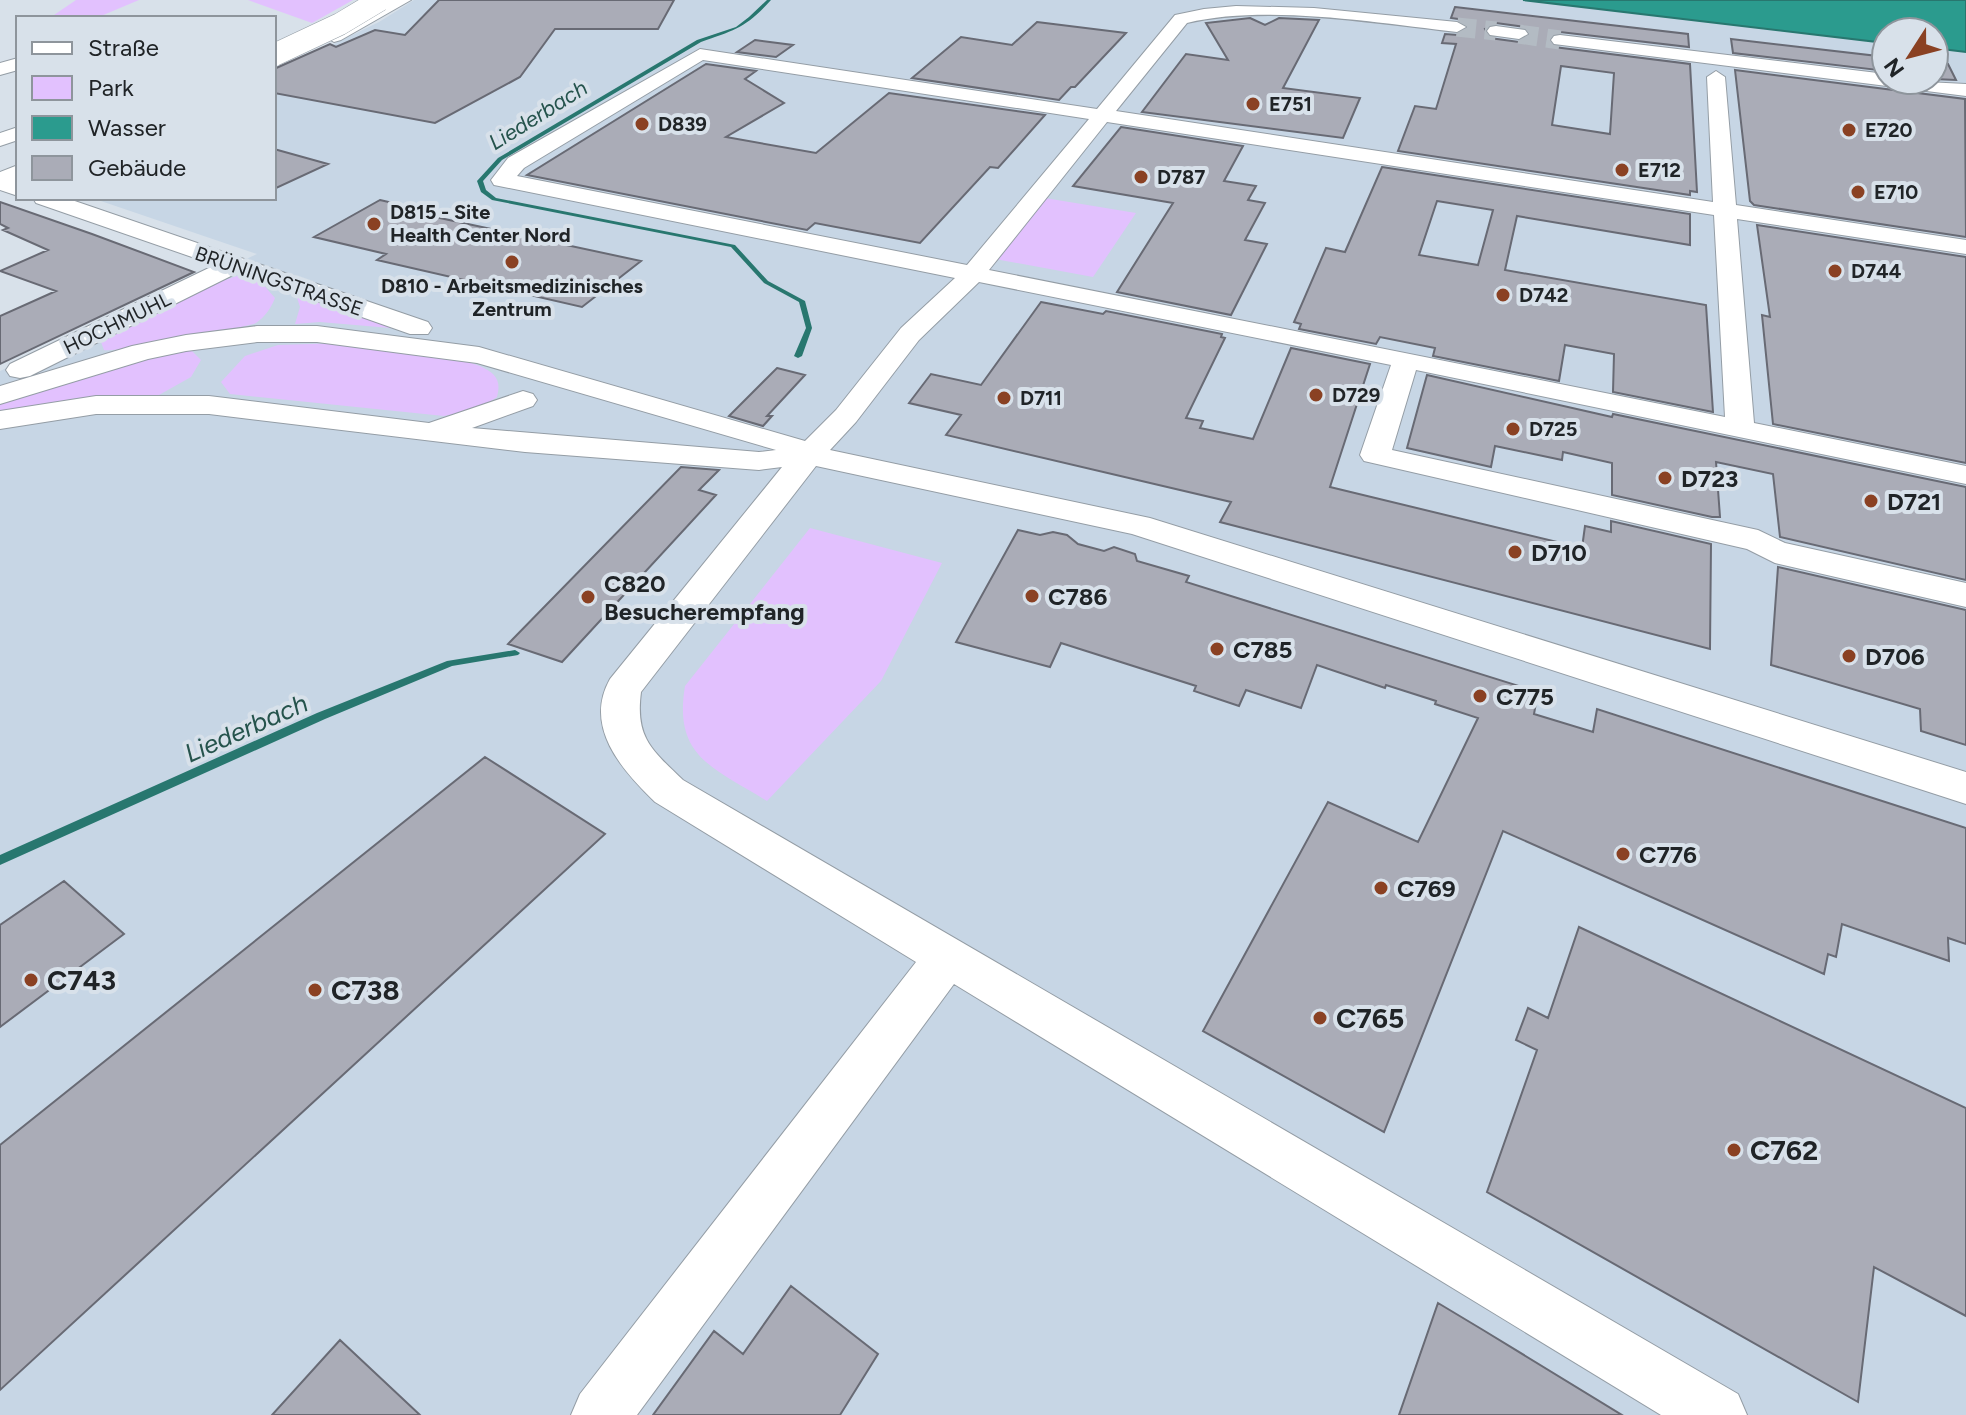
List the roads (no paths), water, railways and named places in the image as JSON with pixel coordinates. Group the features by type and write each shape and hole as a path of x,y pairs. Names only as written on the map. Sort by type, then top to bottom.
{"main road":[{"path":"276,64 360,24 401,0"},
{"path":"276,52 373,8"}],"street":[{"path":"373,8 389,0"},
{"path":"1457,27 1254,6 1222,6 1193,11 1181,19 1105,116 972,275 910,334 846,416 808,455 623,689 618,711 620,730 632,755 669,791 1717,1415"},
{"path":"1496,31 1519,34"},
{"path":"1560,40 1966,90"},
{"path":"1966,247 700,54 516,163 502,180 1966,475"},
{"path":"1716,77 1740,428"},
{"name":"BRÜNINGSTRASSE","path":"50,200 233,266 264,272 336,301 493,351 514,364"},
{"name":"HOCHMUHL","path":"0,380 233,266"},
{"path":"0,395 142,352 257,334 317,334 371,339 479,355 784,442 808,455 1139,525 1966,788"},
{"path":"1406,360 1375,455 1758,541 1775,552 1966,595"},
{"path":"498,440 519,416 523,400 524,389 514,364"},
{"path":"410,430 467,420 523,400"},
{"path":"0,420 96,405 205,405 498,440 759,461 808,455"},
{"path":"601,1415 947,957"}],"water":[{"path":"1523,0 1966,0 1966,52 1950,50 1950,16 1870,16 1870,41"}],"waterway":[{"name":"Liederbach","path":"769,0 738,28 699,41 500,159 480,181 483,191 494,199 733,246 766,282 802,301 809,328 798,356"},
{"name":"Liederbach","path":"0,860 321,716 450,663 515,653"}],"tunnel":[{"path":"1457,27 1496,31"},
{"path":"1519,34 1560,40"}],"place":[{"name":"E751","path":"1253,104"},
{"name":"D839","path":"642,124"},
{"name":"E720","path":"1849,130"},
{"name":"E712","path":"1622,170"},
{"name":"D787","path":"1141,177"},
{"name":"E710","path":"1858,192"},
{"name":"D815 - Site Health Center Nord","path":"374,224"},
{"name":"D810 - Arbeitsmedizinisches Zentrum","path":"512,262"},
{"name":"D744","path":"1835,271"},
{"name":"D742","path":"1503,295"},
{"name":"D729","path":"1316,395"},
{"name":"D711","path":"1004,398"},
{"name":"D725","path":"1513,429"},
{"name":"D723","path":"1665,478"},
{"name":"D721","path":"1871,501"},
{"name":"D710","path":"1515,552"},
{"name":"C786","path":"1032,596"},
{"name":"C820 Besucherempfang","path":"588,597"},
{"name":"C785","path":"1217,649"},
{"name":"D706","path":"1849,656"},
{"name":"C775","path":"1480,696"},
{"name":"C776","path":"1623,854"},
{"name":"C769","path":"1381,888"},
{"name":"C743","path":"31,980"},
{"name":"C738","path":"315,990"},
{"name":"C765","path":"1320,1018"},
{"name":"C762","path":"1734,1150"}]}
